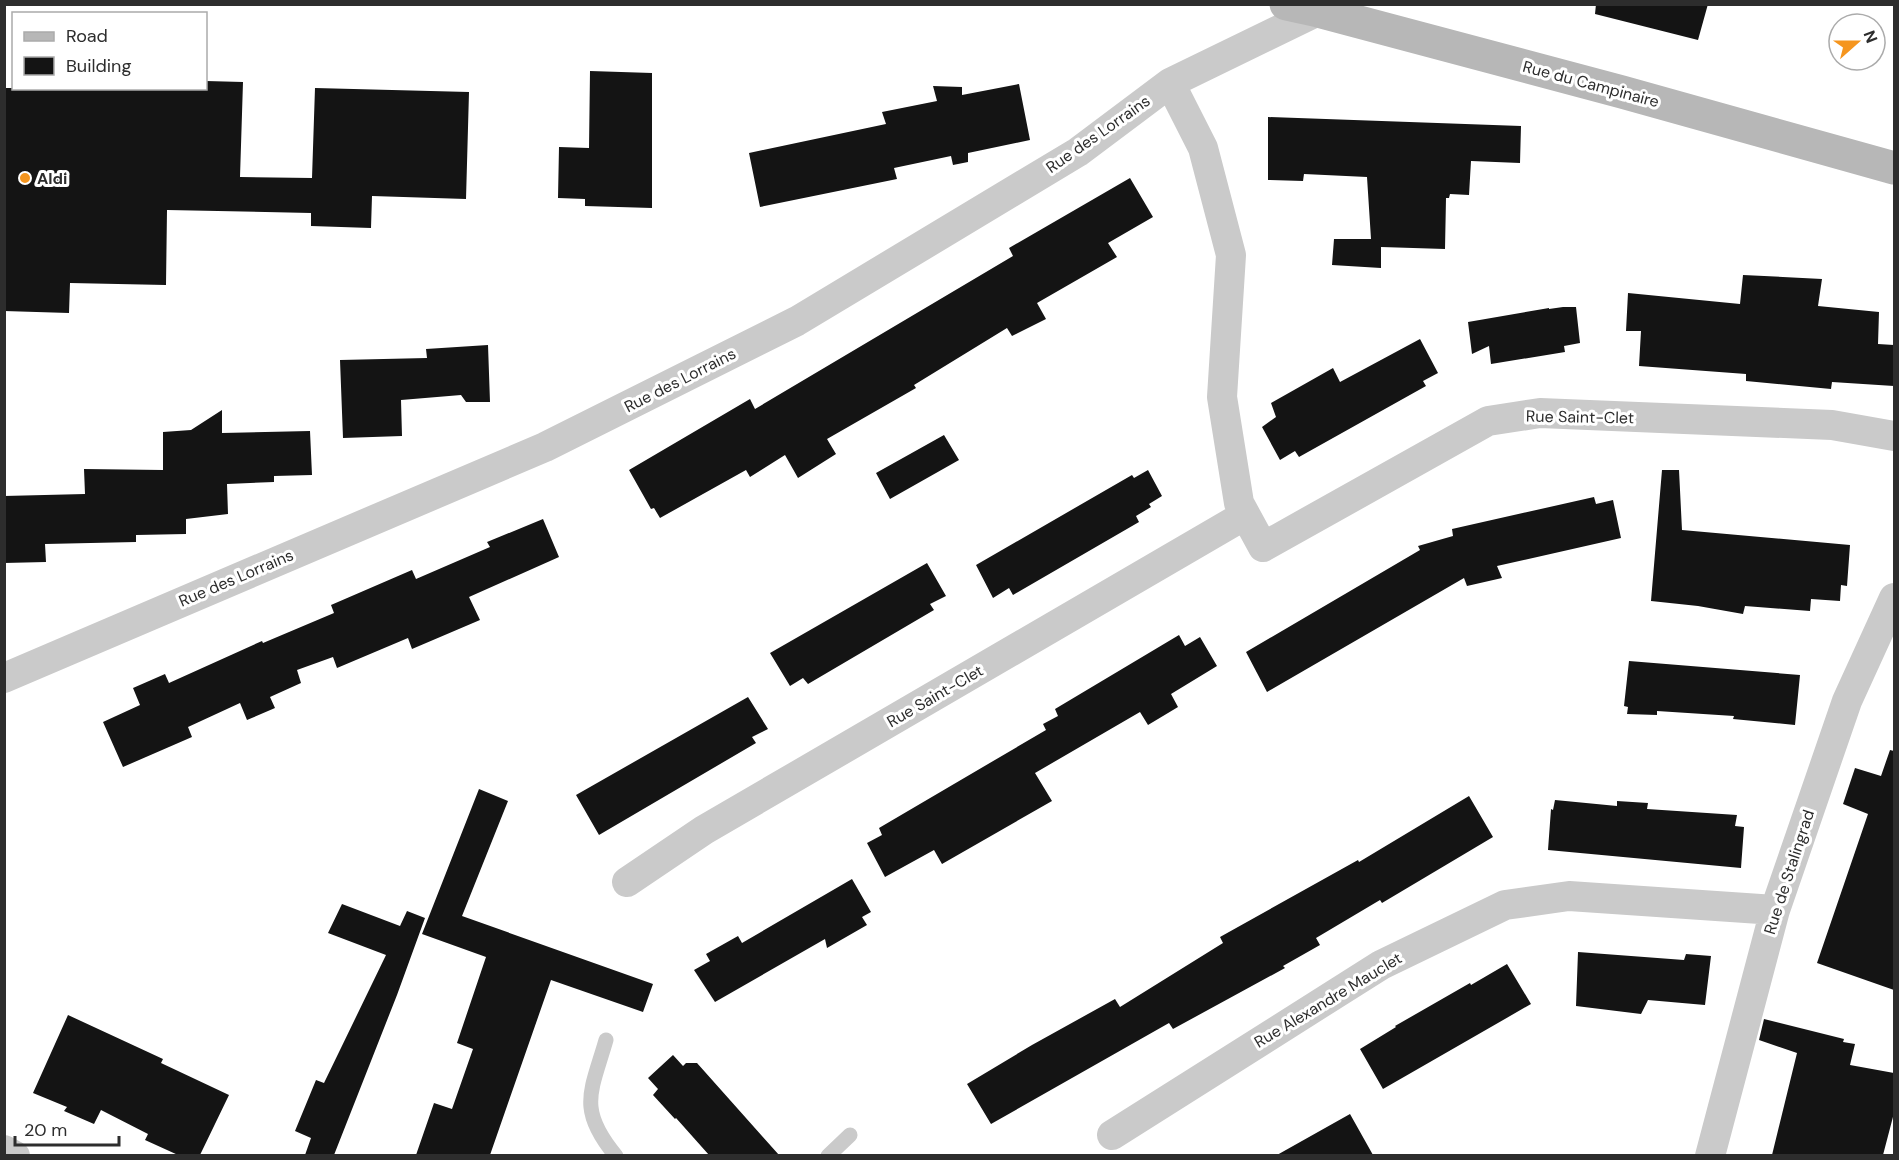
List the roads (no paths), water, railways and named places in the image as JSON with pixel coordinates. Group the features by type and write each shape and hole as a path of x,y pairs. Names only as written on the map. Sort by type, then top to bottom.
{"main road":[{"name":"Rue du Campinaire","path":"1286,4 1622,92 1894,168"}],"street":[{"name":"Rue des Lorrains","path":"4,678 545,447 797,321 1078,152 1170,83 1318,11"},
{"name":"Rue Saint-Clet","path":"1170,83 1203,148 1231,255 1222,397 1239,503 1263,547 1488,421 1540,413 1832,425 1894,436"},
{"name":"Rue Saint-Clet","path":"627,882 704,830 1245,515"},
{"name":"Rue de Stalingrad","path":"1710,1155 1774,910 1847,701 1894,598"},
{"name":"Rue Alexandre Mauclet","path":"1112,1135 1381,965 1505,905 1569,896 1774,910"},
{"path":"4,1150 15,1155"}],"lane":[{"path":"606,1040 589,1099 593,1123 616,1155"},
{"path":"828,1155 850,1135"}],"place":[{"name":"Aldi","path":"25,178"}]}
